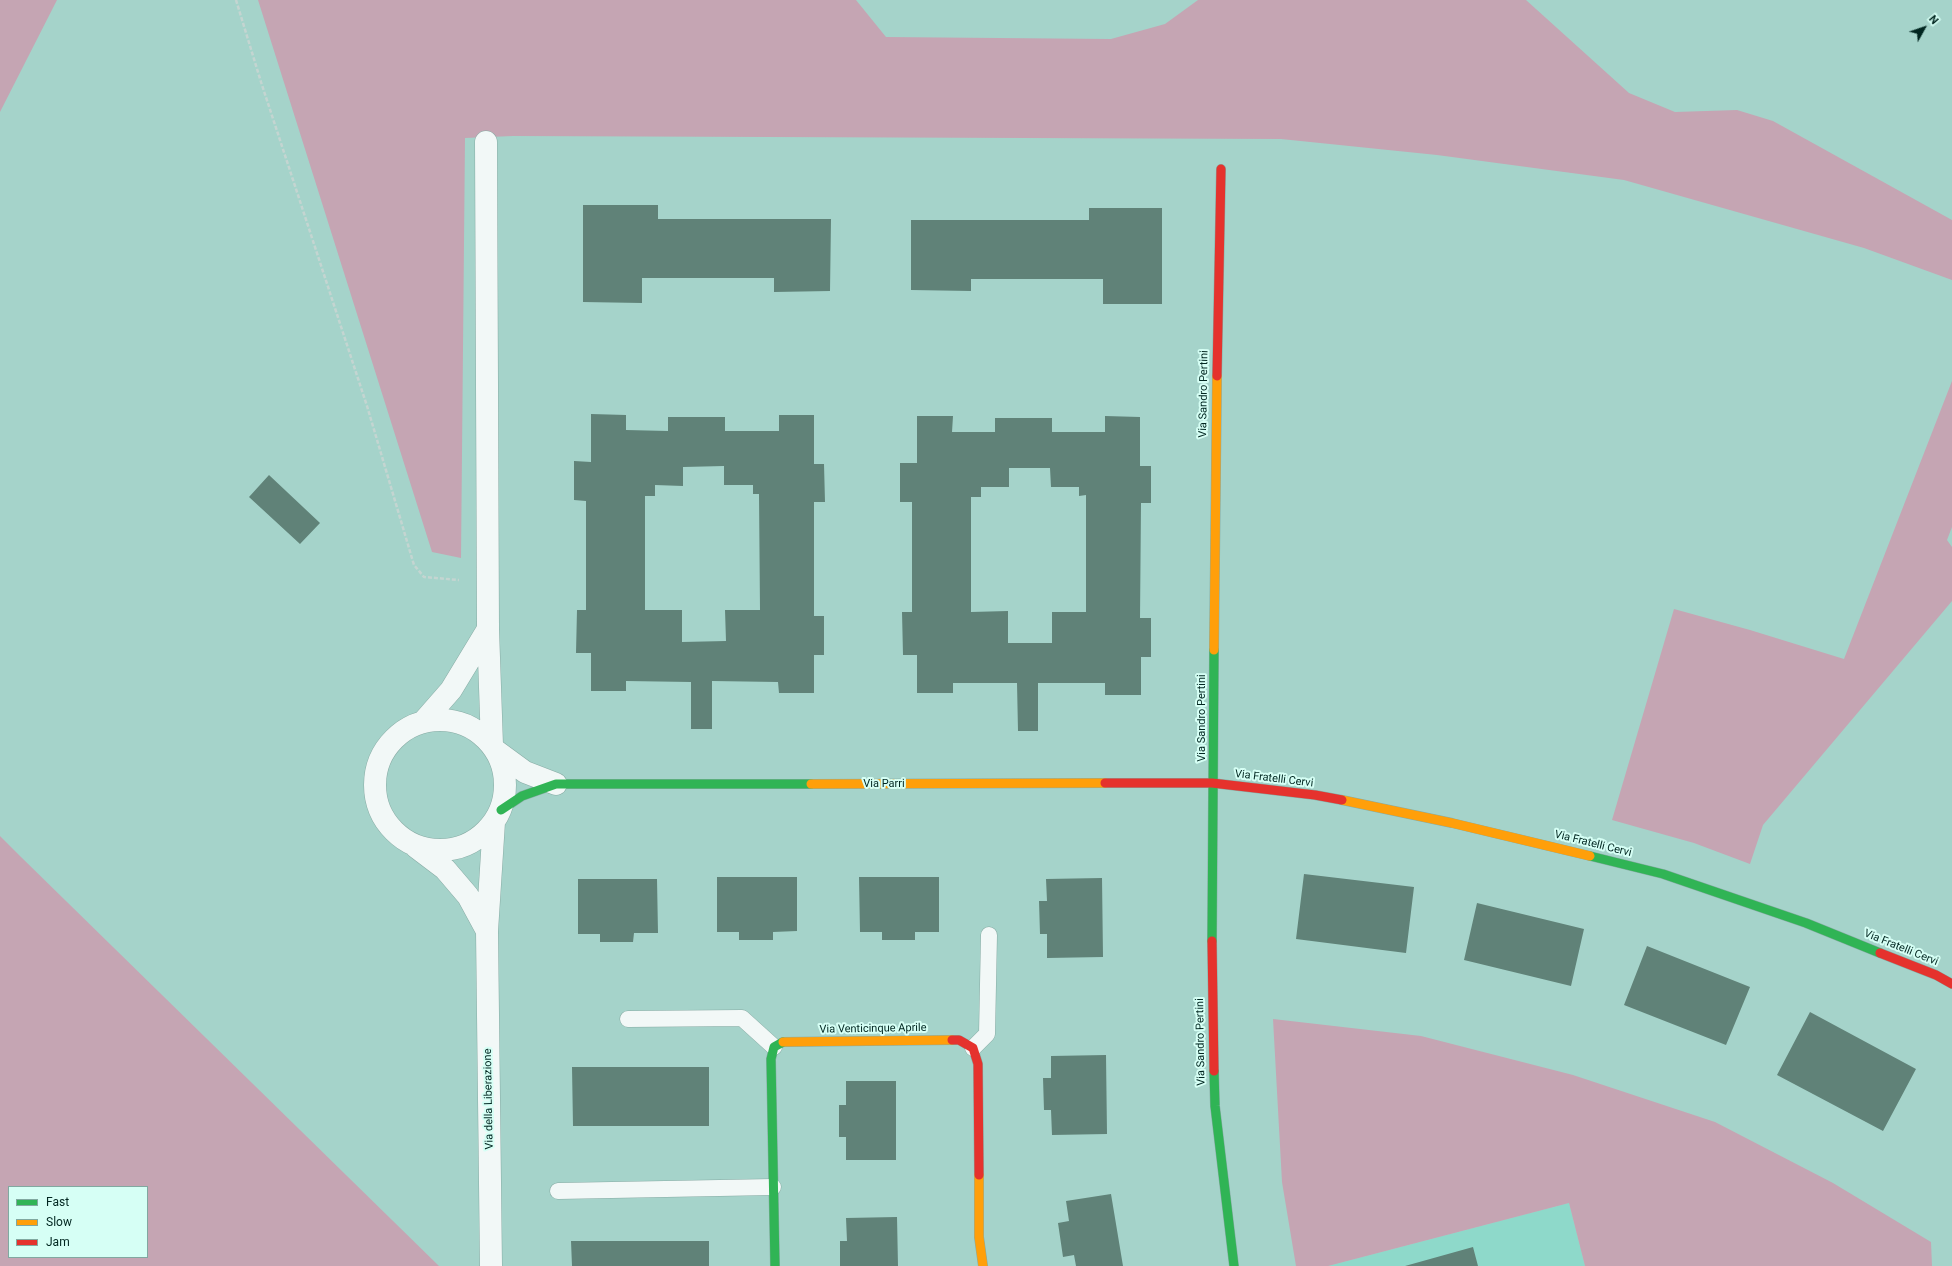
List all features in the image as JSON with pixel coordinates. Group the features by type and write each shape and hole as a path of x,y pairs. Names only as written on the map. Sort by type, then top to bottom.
{"street":[{"path":"486,142 488,629 494,748"},
{"name":"Via Sandro Pertini","path":"1221,169 1215,450 1212,974 1215,1106 1234,1266"},
{"path":"423,722 451,690 488,629"},
{"name":"Via della Liberazione","path":"487,931 468,896 445,870 395,832 383,816 376,798 375,779 380,759 390,743 405,729 423,722 442,720 462,723 478,732 494,748 501,760 505,776 506,793 498,816 487,931 491,1266"},
{"name":"Via Parri","path":"494,748 525,772 556,784"},
{"name":"Via Parri","path":"498,816 522,796 556,784 1212,783"},
{"name":"Via Fratelli Cervi","path":"1212,783 1315,795 1452,823 1663,874 1806,923 1936,975 1952,984"},
{"name":"Via della Liberazione","path":"412,844 434,850 457,848 478,839 498,816"},
{"name":"Via Venticinque Aprile","path":"774,1047 784,1042 959,1040 973,1048"},
{"path":"774,1047 771,1059 774,1266"},
{"path":"973,1048 978,1064 979,1237 983,1266"}],"lane":[{"path":"973,1048 988,1034 989,935"},
{"path":"628,1019 742,1018 774,1047"},
{"path":"558,1191 773,1187"}],"path":[{"path":"236,0 266,97 367,406 414,565 424,577 488,583"}],"shaded area":[{"path":"0,0 57,0 0,112"},
{"path":"258,0 856,0 886,37 1111,39 1165,24 1198,0 1526,0 1629,93 1675,112 1737,110 1773,121 1952,220 1952,280 1864,248 1624,180 1437,155 1281,139 513,136 465,138 461,558 432,552"},
{"path":"1952,381 1952,527 1947,540 1952,547 1952,601 1763,825 1750,864 1694,843 1612,820 1674,609 1750,630 1844,659"},
{"path":"0,836 439,1266 0,1266"},
{"path":"1273,1019 1421,1036 1573,1075 1715,1122 1833,1183 1931,1242 1932,1266 1585,1266 1569,1203 1328,1266 1296,1266 1282,1182"},
{"path":"1569,1203 1585,1266 1328,1266"}],"building":[{"path":"583,205 658,205 658,219 831,219 830,291 774,292 774,278 642,278 642,303 583,302"},
{"path":"1089,208 1162,208 1162,304 1103,304 1103,279 971,279 971,291 911,290 911,220 1089,220"},
{"path":"591,414 626,415 626,430 668,431 668,417 725,417 725,431 779,431 779,415 814,415 814,464 824,464 825,502 814,502 814,616 824,616 824,655 814,655 814,693 779,693 778,682 712,681 712,729 691,729 691,682 626,681 626,691 591,691 591,653 576,653 577,610 586,610 586,501 574,500 574,461 591,462","holes":["724,466 724,485 753,485 753,494 759,494 760,610 725,610 726,641 682,642 682,610 645,610 645,496 655,496 655,485 683,486 683,467"]},
{"path":"917,416 953,416 952,432 995,432 995,418 1052,418 1052,432 1105,432 1105,416 1140,417 1140,466 1151,466 1151,503 1141,503 1140,618 1151,618 1151,657 1141,657 1141,695 1105,695 1105,683 1038,683 1038,731 1018,731 1017,683 953,683 953,693 917,693 917,655 903,655 902,612 912,612 912,502 900,502 900,463 917,463","holes":["1009,468 1050,468 1051,487 1079,487 1079,496 1086,495 1086,612 1052,612 1052,643 1008,643 1008,611 971,612 971,497 981,497 981,487 1009,487"]},
{"path":"269,475 320,523 300,544 249,497"},
{"path":"1304,874 1414,887 1406,953 1296,939"},
{"path":"717,877 797,877 797,931 773,932 773,940 739,940 739,932 717,932"},
{"path":"859,877 939,877 939,932 915,932 915,940 882,940 882,932 860,932"},
{"path":"1102,878 1103,957 1047,958 1047,934 1040,934 1039,901 1047,901 1046,879"},
{"path":"578,879 657,879 658,933 634,933 633,942 600,942 600,934 578,934"},
{"path":"1477,903 1584,929 1571,986 1464,960"},
{"path":"1647,946 1750,987 1726,1045 1624,1005"},
{"path":"1810,1012 1916,1069 1883,1131 1777,1075"},
{"path":"1106,1055 1107,1134 1052,1135 1051,1110 1044,1110 1043,1078 1051,1078 1051,1056"},
{"path":"572,1067 709,1067 709,1126 573,1126"},
{"path":"846,1081 896,1081 896,1160 846,1160 846,1137 839,1137 839,1105 846,1105"},
{"path":"1111,1194 1123,1266 1076,1266 1074,1255 1063,1257 1058,1223 1069,1221 1066,1201"},
{"path":"897,1217 898,1266 840,1266 840,1241 847,1241 846,1218"},
{"path":"571,1241 709,1241 709,1266 572,1266"},
{"path":"1473,1247 1478,1266 1405,1266"}],"traffic: fast":[{"path":"1212,941 1214,650"},
{"path":"501,810 522,796 556,784 811,784"},
{"path":"1590,856 1663,874 1806,923 1880,953"},
{"path":"775,1266 771,1059 774,1047 783,1042"},
{"path":"1214,1071 1215,1106 1234,1266"}],"traffic: slow":[{"path":"1214,650 1217,376"},
{"path":"811,784 1105,783"},
{"path":"1342,800 1452,823 1590,856"},
{"path":"783,1042 952,1040"},
{"path":"979,1175 979,1237 983,1266"}],"traffic: jam":[{"path":"1217,376 1221,169"},
{"path":"1105,783 1212,783 1315,795 1342,800"},
{"path":"1212,941 1214,1071"},
{"path":"1880,953 1936,975 1952,984"},
{"path":"952,1040 959,1040 973,1048 978,1064 979,1175"}]}
